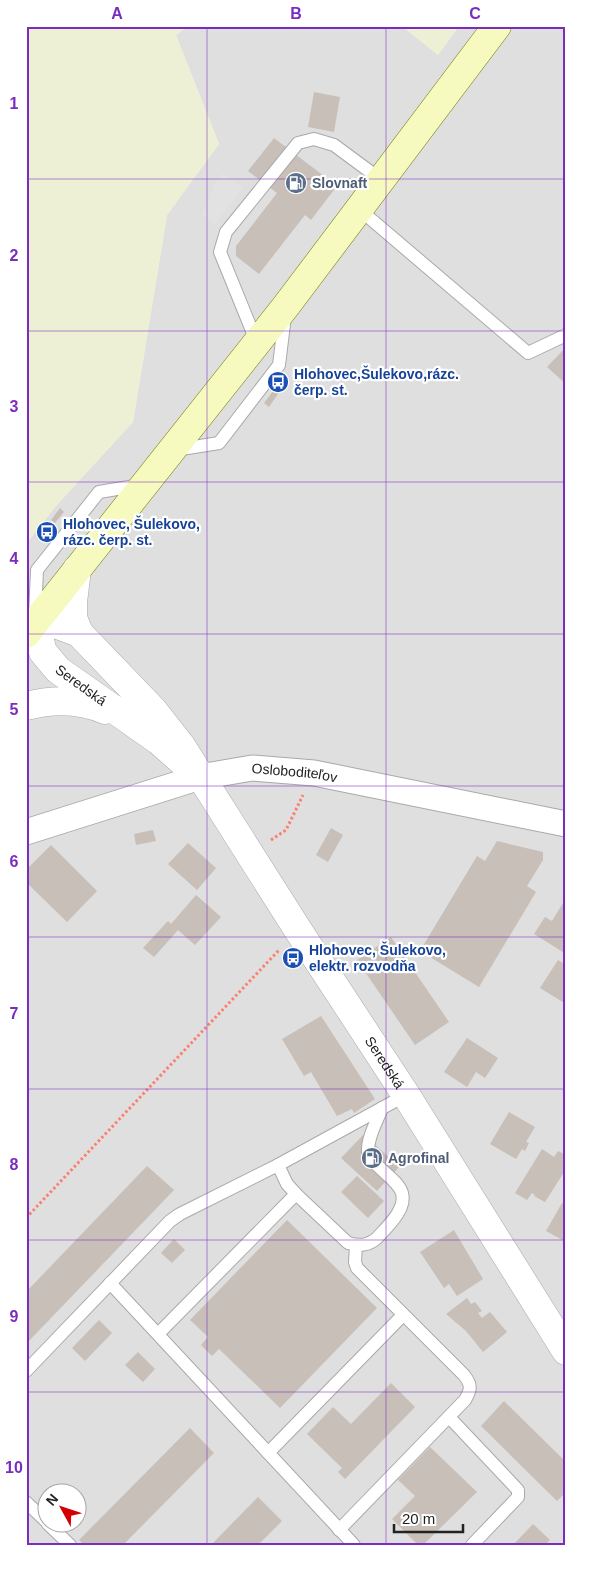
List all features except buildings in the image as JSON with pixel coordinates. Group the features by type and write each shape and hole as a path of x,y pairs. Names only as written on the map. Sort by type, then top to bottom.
{"main road":[{"path":"30,628 286,306 497,26"}],"street":[{"path":"77,569 73,618 79,634"},
{"name":"Seredská","path":"200,777 159,741 72,680 50,661 30,628 55,624 79,634 154,710 182,747 298,930 406,1095 566,1351"},
{"name":"Seredská","path":"26,706 59,700 79,702 103,708 136,724"},
{"name":"Osloboditeľov","path":"26,832 200,777 252,768 314,773 566,824"}],"lane":[{"path":"257,343 220,252 226,232 298,143 314,139 334,145 380,179"},
{"path":"359,209 528,352 566,335"},
{"path":"170,451 219,443 279,365 286,306"},
{"path":"30,628 37,570 99,492 144,485"},
{"path":"26,1370 170,1221 406,1095"},
{"path":"278,1165 288,1184 296,1194 340,1236 348,1243 365,1245 372,1241 396,1216 402,1206 402,1192 369,1155 368,1144 382,1108"},
{"path":"158,1334 296,1194"},
{"path":"340,1530 449,1417 470,1392 470,1383 464,1375 357,1268 355,1262 356,1245"},
{"path":"110,1283 354,1545"},
{"path":"268,1453 403,1315"},
{"path":"449,1417 515,1486 518,1494 515,1501 472,1545"},
{"path":"26,1502 38,1513"},
{"path":"59,1534 70,1545"}],"path":[{"path":"26,1218 298,930"}],"shaded area":[{"path":"188,26 402,26 438,55 459,26 566,26 566,1545 26,1545 26,544 56,506 133,422 167,215 219,144 176,35"},
{"path":"223,173 243,188 215,224 201,214 211,196 209,194 214,188 212,186"}],"green space":[{"path":"26,26 188,26 176,35 219,144 167,215 133,422 56,506 26,544"},
{"path":"402,26 459,26 438,55"}],"place":[{"name":"Slovnaft","path":"296,183"},
{"name":"Hlohovec,Šulekovo,rázc. čerp. st.","path":"278,382"},
{"name":"Hlohovec, Šulekovo, rázc. čerp. st.","path":"47,532"},
{"name":"Hlohovec, Šulekovo, elektr. rozvodňa","path":"293,958"},
{"name":"Agrofinal","path":"372,1158"}]}
